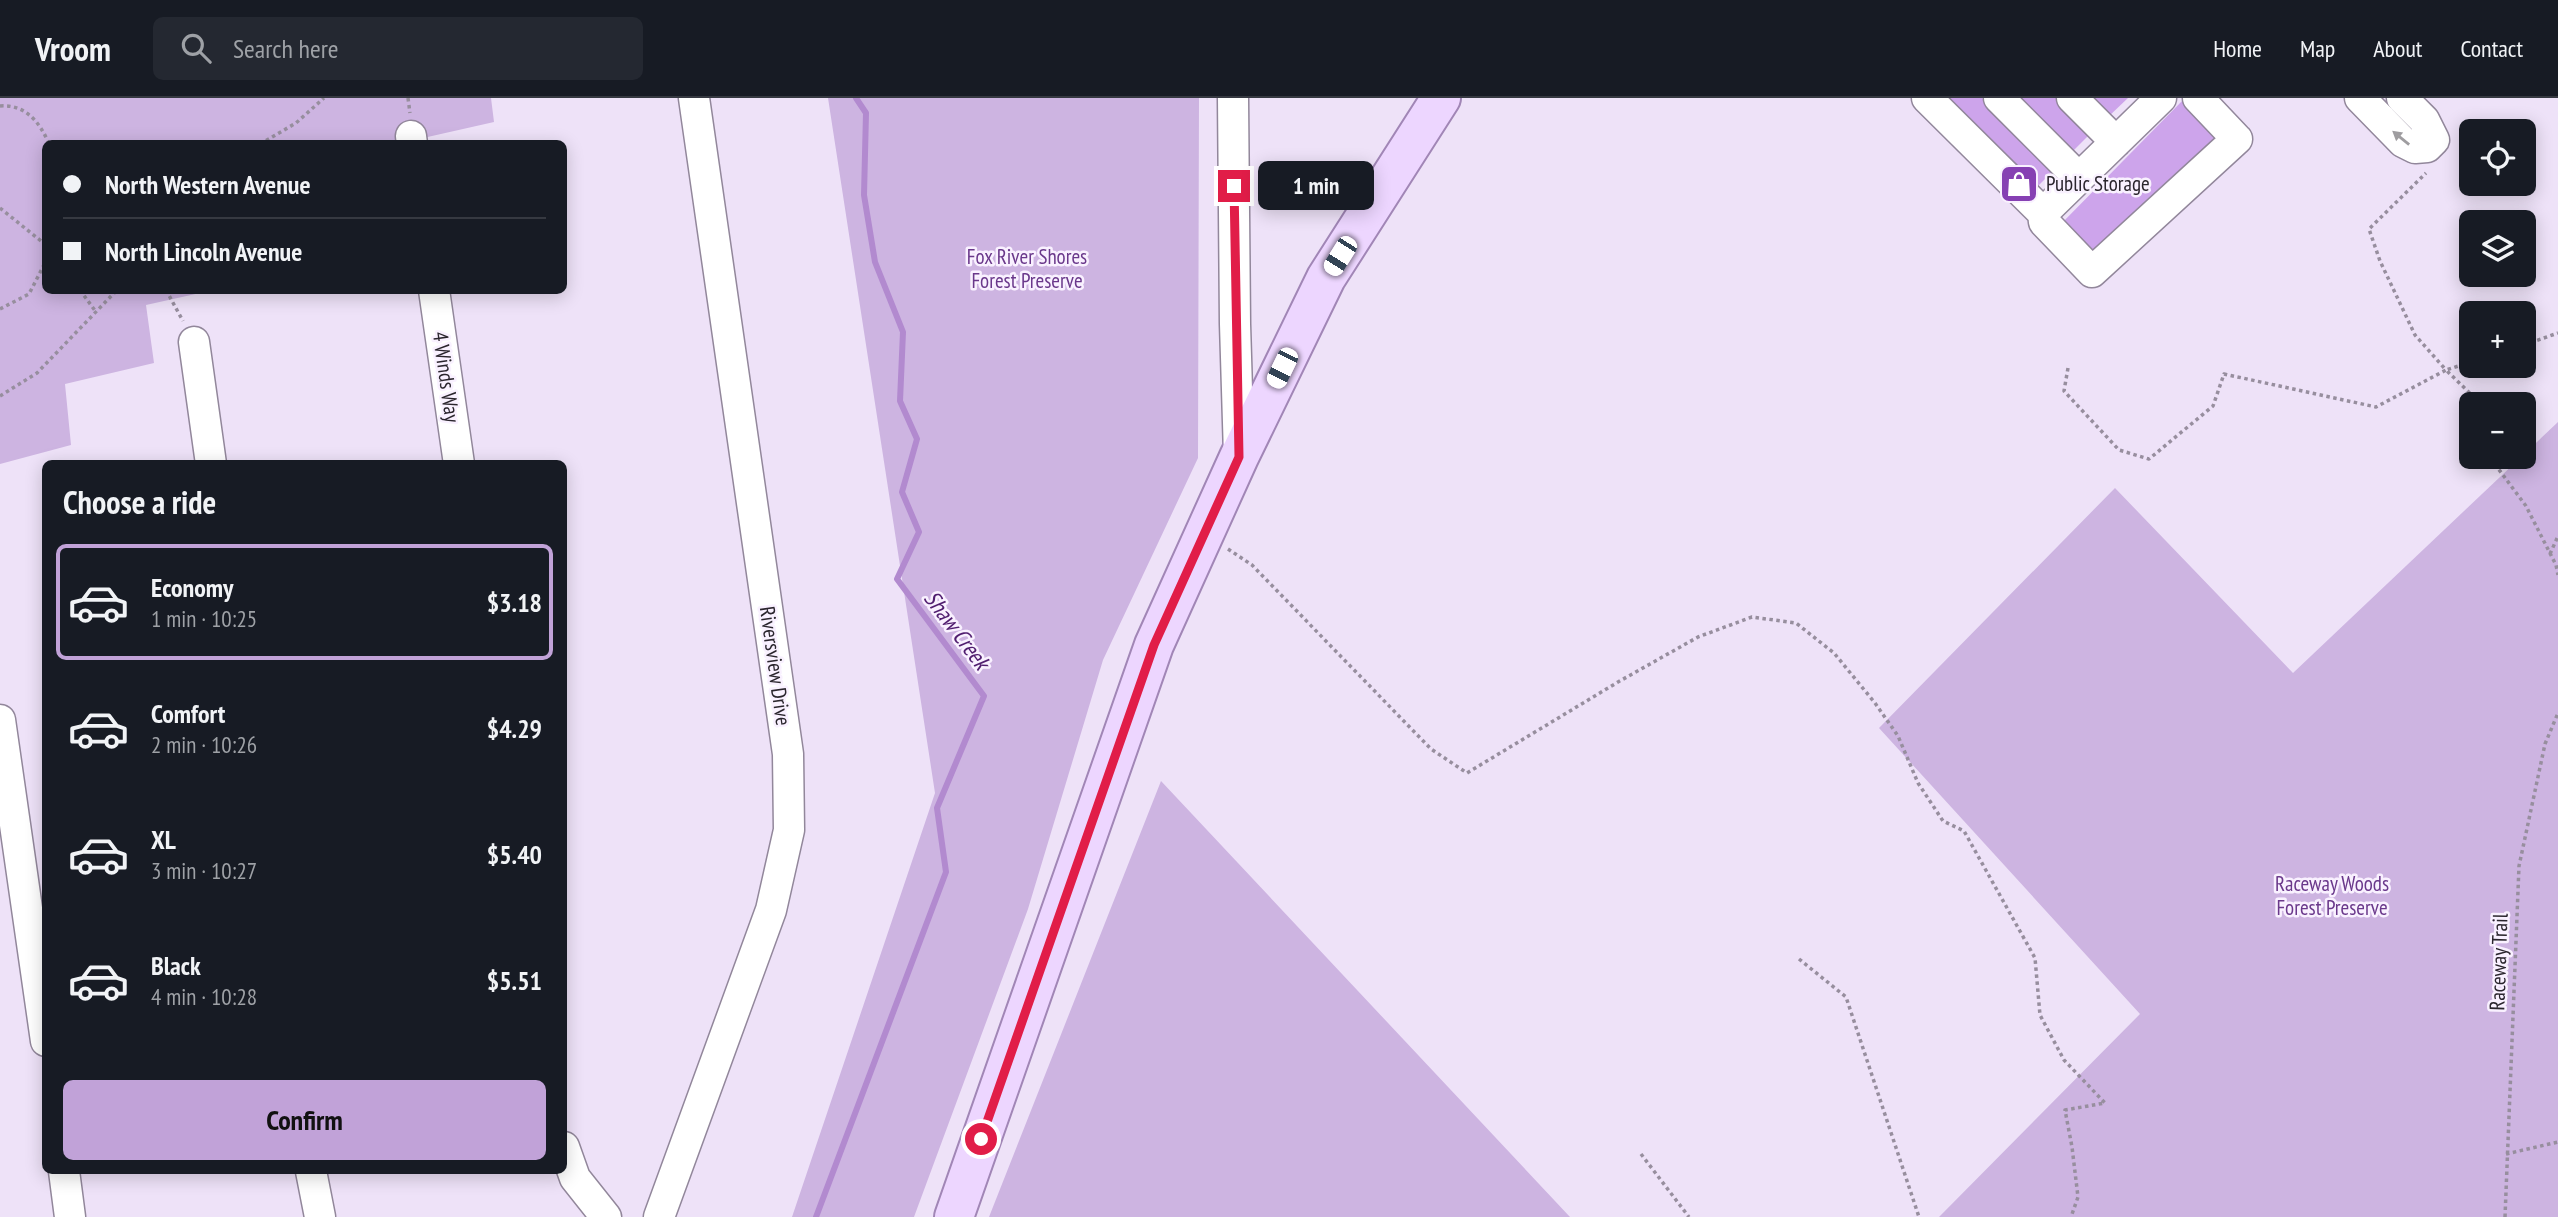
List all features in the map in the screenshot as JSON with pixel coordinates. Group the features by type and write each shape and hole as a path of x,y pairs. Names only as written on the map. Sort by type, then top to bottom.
{"main road":[{"path":"954,1217 1154,645 1239,457 1326,278 1441,98"}],"street":[{"name":"Riversview Drive","path":"659,1217 771,910 789,830 788,754 694,98"},
{"path":"1233,98 1239,457"},
{"path":"1927,98 2043,213 2044,222 2092,272 2237,139 2198,98"},
{"path":"1999,98 2079,178"},
{"path":"2072,98 2116,142"},
{"path":"2360,98 2403,142 2415,148 2427,148 2434,140 2424,120 2402,98"},
{"path":"2043,213 2116,142 2152,101"},
{"name":"4 Winds Way","path":"435,294 458,460"},
{"path":"194,342 210,460"},
{"path":"0,720 42,1013"},
{"path":"567,1155 575,1178 606,1217"},
{"path":"64,1174 70,1217"},
{"path":"312,1174 320,1217"}],"path":[{"path":"267,140 296,123 324,98"},
{"path":"0,106 13,105 41,124 47,140"},
{"path":"2415,148 2426,173 2369,229 2380,261 2415,335 2468,392"},
{"path":"0,208 42,243"},
{"path":"0,309 29,294 42,269"},
{"path":"83,294 96,312"},
{"path":"0,396 37,373 113,294"},
{"path":"168,294 194,342"},
{"path":"2536,341 2558,333"},
{"path":"2068,368 2064,391 2119,450 2149,459 2213,406 2224,374 2376,407 2459,366"},
{"path":"2498,469 2526,506 2558,575"},
{"path":"2550,554 2558,536"},
{"path":"1220,544 1252,565 1431,749 1467,773 1698,637 1752,617 1796,623 1806,630 1834,653 1875,703 1898,736 1918,783 1942,821 1964,831 2035,958 2040,1016 2064,1060 2105,1103 2065,1110 2078,1197 2071,1217"},
{"name":"Raceway Trail","path":"2505,1217 2519,866 2545,744 2558,713"},
{"path":"1799,959 1846,997 1919,1217"},
{"path":"2506,1154 2558,1142"},
{"path":"1641,1154 1689,1217"}],"green space":[{"path":"0,98 491,98 494,122 414,140 42,140 42,294 196,294 146,305 154,363 65,384 71,445 0,464"},
{"name":"Fox River Shores Forest Preserve","path":"828,98 1199,98 1198,458 1103,660 1028,909 914,1217 792,1217 935,793"},
{"name":"Raceway Woods Forest Preserve","path":"2558,422 2558,1217 1939,1217 2140,1014 1879,728 2115,488 2293,673 2508,469 2536,469 2536,443"},
{"path":"1161,781 1570,1217 989,1217"}],"building":[{"path":"1933,98 1982,98 2054,170 2030,194"},
{"path":"2010,98 2060,98 2093,131 2069,155"},
{"path":"2087,98 2128,98 2107,118"},
{"path":"2185,98 2223,132 2094,263 2058,227"}],"waterway":[{"name":"Shaw Creek","path":"816,1217 946,872 937,808 984,696 897,579 919,532 902,492 917,439 900,401 903,332 875,262 864,195 866,113 856,98"}],"place":[{"name":"Public Storage","path":"2019,184"}],"route":[{"path":"981,1139 1154,645 1239,457 1234,186"}]}
